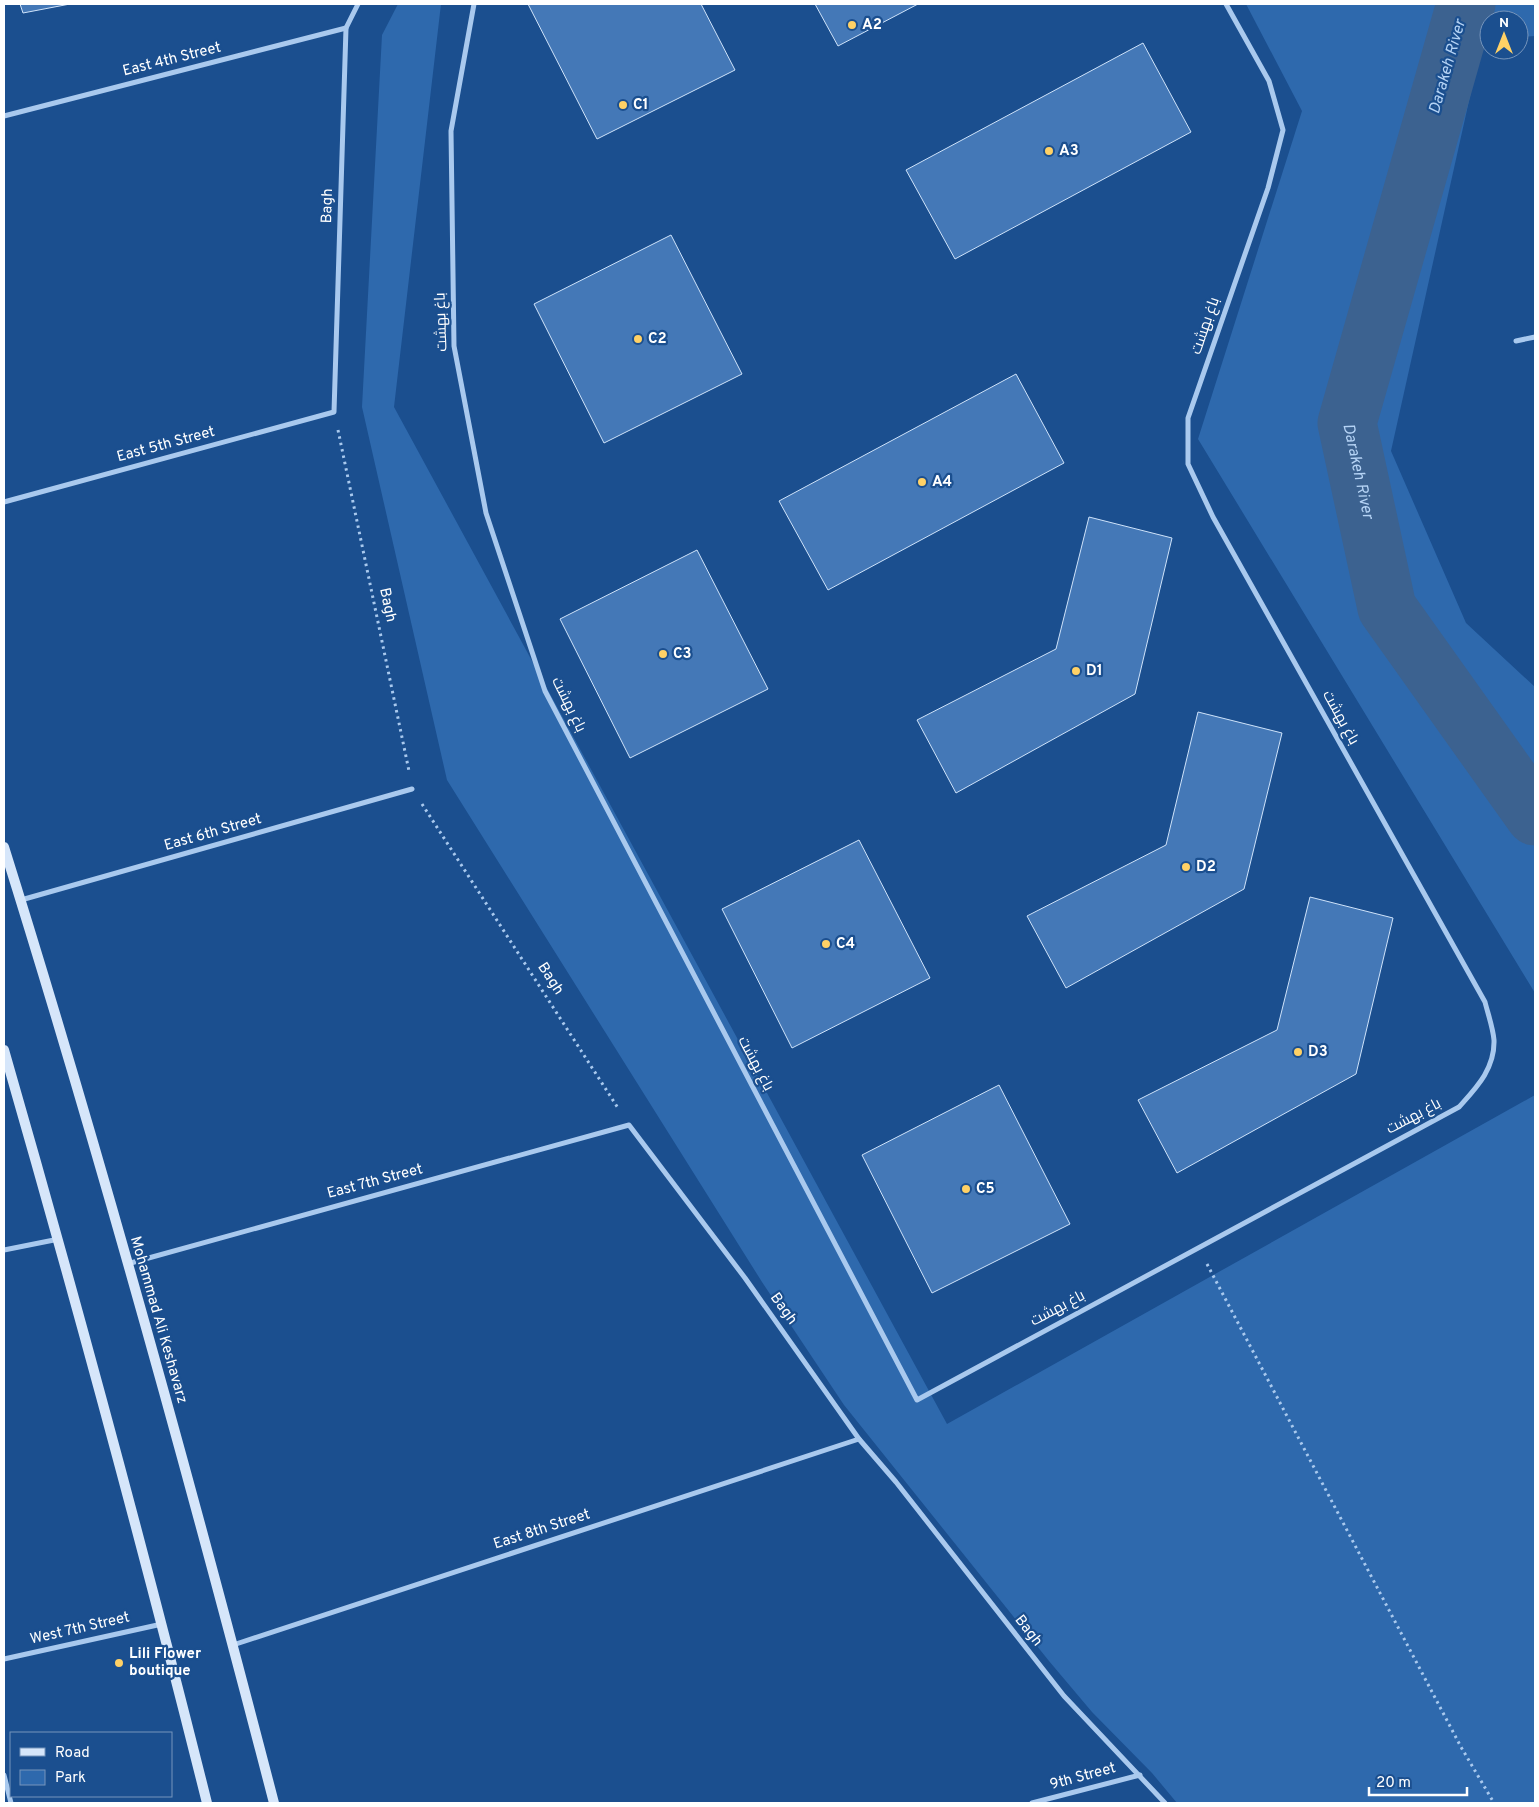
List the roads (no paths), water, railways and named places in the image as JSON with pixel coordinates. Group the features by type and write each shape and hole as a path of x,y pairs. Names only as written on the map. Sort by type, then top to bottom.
{"main road":[{"name":"Mohammad Ali Keshavarz","path":"4,847 127,1264 233,1645 274,1803"},
{"path":"4,1050 58,1239 162,1624 207,1803"}],"street":[{"name":"Bagh","path":"334,412 346,28 358,4"},
{"name":"باغ بهشت","path":"474,4 451,131 454,346 486,513 545,691 917,1400 1459,1107 1484,1080 1491,1060 1494,1040 1485,1002 1213,517 1188,464 1188,418 1268,188 1282,130 1269,81 1226,4"},
{"name":"East 4th Street","path":"4,116 346,28"},
{"path":"1516,341 1535,337"},
{"name":"East 5th Street","path":"4,502 334,412"},
{"name":"East 6th Street","path":"20,900 412,789"},
{"name":"Bagh","path":"629,1125 745,1278 860,1438 1064,1696 1165,1803"},
{"name":"East 7th Street","path":"127,1264 629,1125"},
{"path":"4,1250 58,1239"},
{"name":"East 8th Street","path":"233,1645 860,1438"},
{"name":"West 7th Street","path":"4,1659 162,1624"},
{"path":"4,1775 11,1803"},
{"name":"9th Street","path":"1032,1803 1140,1775"}],"waterway":[{"name":"Darakeh River","path":"1466,4 1347,423 1387,608 1535,816"}],"place":[{"name":"A2","path":"852,25"},
{"name":"C1","path":"623,105"},
{"name":"A3","path":"1049,151"},
{"name":"C2","path":"638,339"},
{"name":"A4","path":"922,482"},
{"name":"C3","path":"663,654"},
{"name":"D1","path":"1076,671"},
{"name":"D2","path":"1186,867"},
{"name":"C4","path":"826,944"},
{"name":"D3","path":"1298,1052"},
{"name":"C5","path":"966,1189"},
{"name":"Lili Flower boutique","path":"119,1663"}]}
